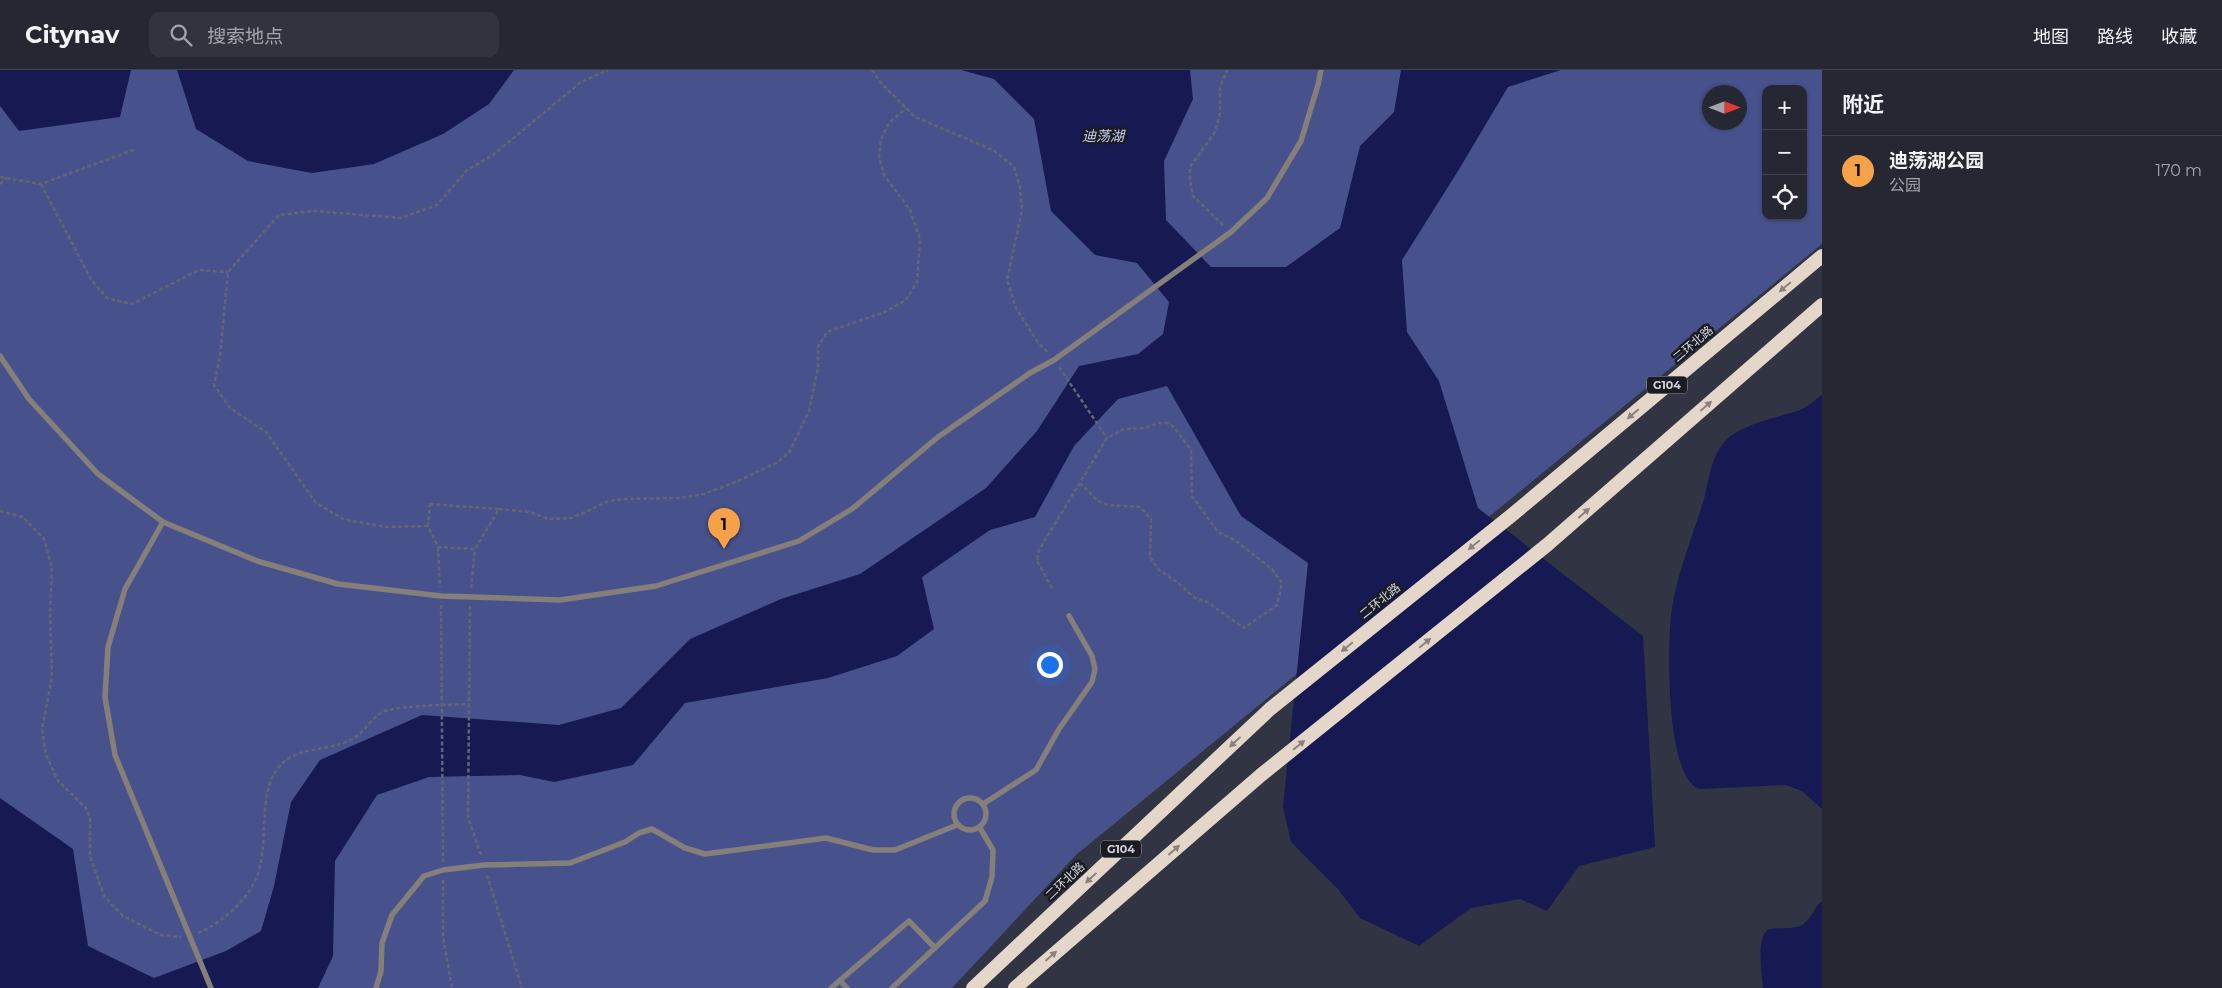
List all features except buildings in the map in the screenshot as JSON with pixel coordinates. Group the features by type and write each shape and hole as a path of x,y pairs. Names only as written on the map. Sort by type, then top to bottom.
{"highway":[{"name":"二环北路","path":"973,988 1270,709 1512,515 1822,256"},
{"name":"G104","path":"1014,988 1261,775 1547,545 1822,305"}],"lane":[{"path":"0,356 30,398 98,474 163,522 256,561 338,584 441,596 560,600 656,586 799,541 852,509 938,438 1030,373 1054,360 1137,298 1231,232 1267,198 1301,141 1318,85 1320,70"},
{"path":"163,522 126,589 108,646 105,697 115,755 211,988"},
{"path":"983,804 1036,770 1059,729 1092,682 1095,669 1092,656 1069,616"},
{"path":"972,798 983,804 986,816 980,828 968,831 957,824 953,812 960,801 972,798"},
{"path":"376,988 381,971 382,943 392,915 424,876 443,870 484,865 570,864 652,829 685,848 705,854 826,838 873,850 895,850 957,824"},
{"path":"892,988 985,901 992,876 993,850 980,828"},
{"path":"831,988 909,921 935,948"},
{"path":"840,981 847,988"}],"path":[{"path":"428,526 387,527 345,520 316,503 266,432 230,408 214,385 220,356 228,272 279,215 313,211 402,218 437,205 466,170 493,155 581,82 608,70"},
{"path":"872,70 880,83 915,116 993,150 1014,167 1020,188 1022,210 1008,280 1016,308 1037,341 1054,360 1107,438"},
{"path":"1227,70 1220,88 1220,113 1215,132 1190,167 1190,181 1193,196 1231,232"},
{"path":"452,988 443,936 441,596 438,547 428,526 430,504 530,512 548,519 572,518 609,501 679,498 704,494 738,482 778,462 790,451 809,411 818,368 818,347 826,332 885,312 906,300 916,282 920,239 910,210 884,175 879,157 880,139 889,123 906,108"},
{"path":"0,177 40,184 136,149"},
{"path":"0,184 6,178"},
{"path":"40,184 92,281 107,298 132,304 199,270 228,272"},
{"path":"1052,588 1037,561 1039,550 1081,484 1107,438 1124,429 1145,428 1158,423 1167,423 1174,427 1191,450 1192,496 1218,532 1236,541 1272,569 1282,583 1278,605 1244,628 1207,602 1195,598 1177,582 1159,570 1150,557 1151,519 1140,507 1108,505 1098,501 1081,484"},
{"path":"499,509 475,549 470,597 468,817 522,988"},
{"path":"0,512 23,517 44,539 52,568 50,612 52,677 42,729 46,755 58,781 86,808 90,818 90,856 104,896 123,916 161,935 176,938 201,932 223,918 242,900 257,876 262,854 266,800 272,778 285,760 302,751 336,744 356,736 384,711 469,704"},
{"path":"438,547 475,549"}],"shaded area":[{"path":"0,70 1822,70 1822,244 1076,855 952,988 0,988"}],"water":[{"path":"0,70 131,70 120,117 19,131 0,106"},
{"path":"177,70 514,70 489,104 443,134 374,164 312,173 248,161 196,129"},
{"name":"迪荡湖","path":"961,70 1190,70 1193,99 1164,161 1166,220 1211,267 1286,267 1340,228 1360,146 1394,112 1401,70 1561,70 1508,87 1402,260 1407,332 1439,381 1478,508 1643,636 1655,847 1579,866 1547,911 1520,899 1471,908 1419,946 1360,918 1338,889 1291,842 1283,807 1308,563 1241,516 1167,386 1118,399 1074,446 1035,517 990,530 922,577 934,629 897,656 828,678 685,703 633,765 554,782 520,775 429,777 377,795 335,861 333,956 318,988 0,988 0,798 73,849 88,946 154,978 226,951 261,931 274,886 291,802 320,760 422,715 559,725 621,708 690,639 781,599 860,574 986,488 1037,431 1079,366 1138,354 1163,334 1169,302 1137,263 1095,255 1051,211 1034,119 994,79"},
{"path":"1822,395 1822,809 1802,791 1786,785 1699,789 1688,779 1680,760 1674,735 1669,676 1669,648 1672,608 1678,580 1704,499 1712,464 1718,451 1737,432 1758,423 1800,410"},
{"path":"1822,901 1822,988 1763,988 1760,956 1762,938 1765,932 1770,929 1802,925"}],"place":[{"name":"迪荡湖公园","path":"724,549"}]}
